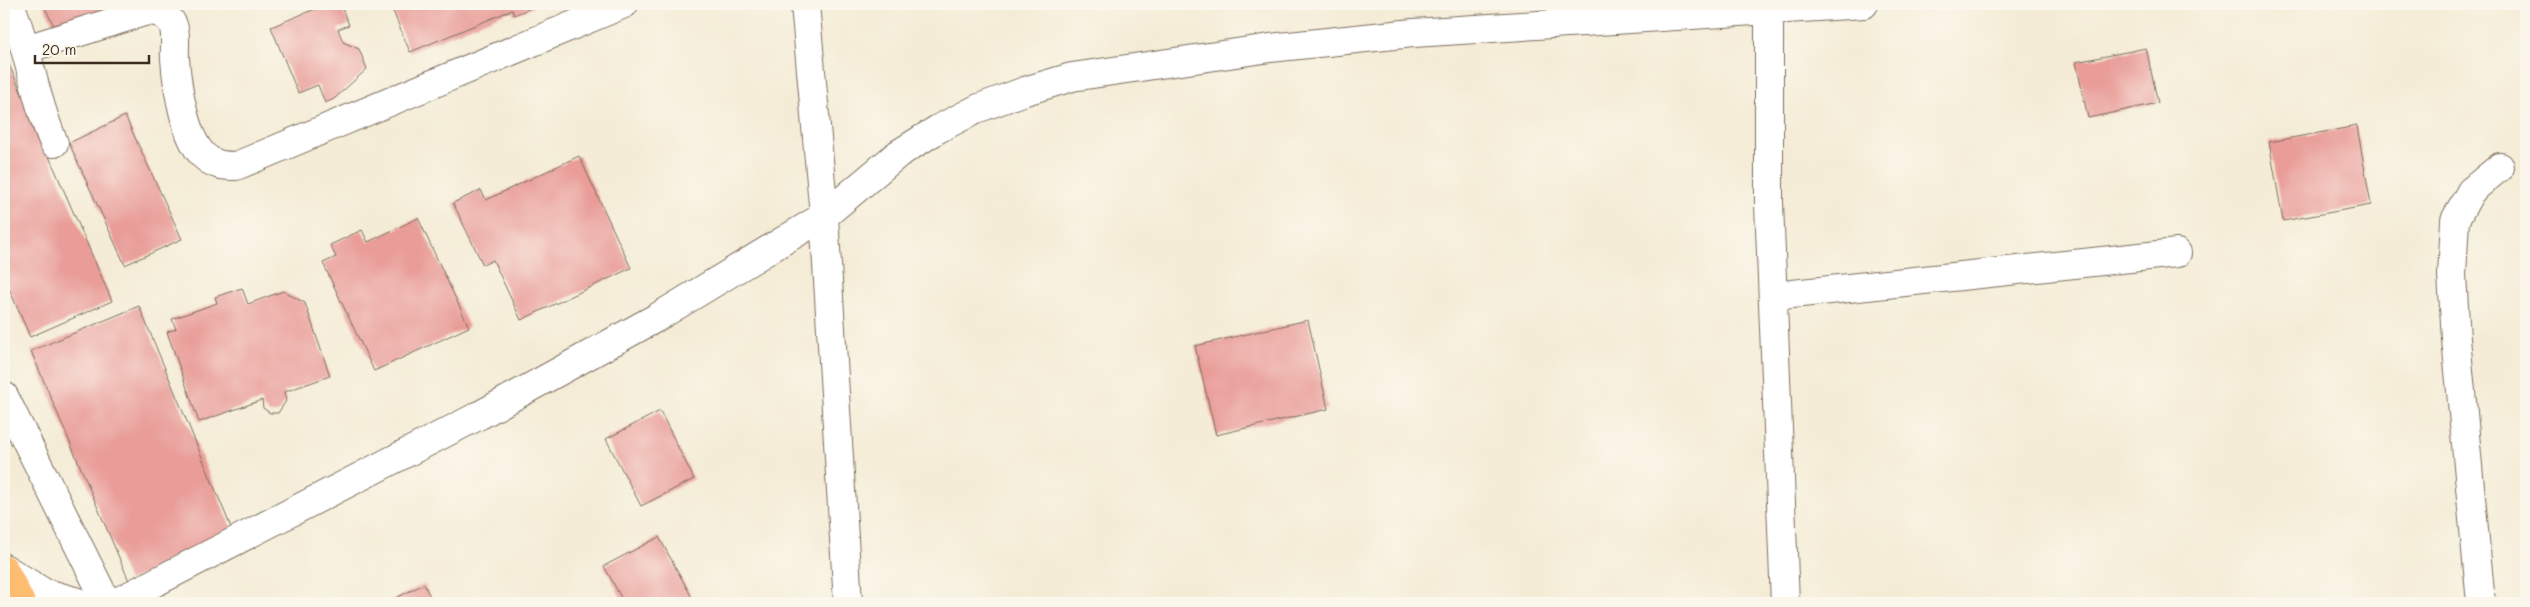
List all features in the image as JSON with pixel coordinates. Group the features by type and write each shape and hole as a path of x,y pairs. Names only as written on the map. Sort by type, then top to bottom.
{"highway":[{"path":"4,569 21,603"}],"street":[{"path":"10,4 26,49 42,114 54,143"},
{"path":"26,49 144,12 160,12 167,16 175,30 175,58 182,105 198,150 215,164 236,166 624,4"},
{"path":"805,4 824,216 848,603"},
{"path":"115,603 480,415 664,313 824,216 898,154 938,128 979,108 1025,90 1072,77 1270,48 1413,33 1769,7 1864,4"},
{"path":"1769,7 1770,203 1785,603"},
{"path":"2481,603 2456,339 2452,275 2455,220 2470,191 2500,167"},
{"path":"1773,296 2177,253"},
{"path":"4,396 107,603"},
{"path":"4,569 43,592 81,603"}],"building":[{"path":"43,4 119,4 58,34"},
{"path":"327,4 340,4 349,25 338,29 343,42 359,49 367,69 334,99 325,103 318,85 298,93 271,27"},
{"path":"390,4 532,4 533,7 514,15 512,10 410,52"},
{"path":"2146,48 2158,103 2088,118 2076,62"},
{"path":"4,53 112,301 30,337 4,277"},
{"path":"125,116 182,239 125,265 69,143"},
{"path":"2357,126 2371,205 2283,221 2269,142"},
{"path":"579,156 631,268 521,320 493,260 483,265 453,203 481,190 486,200"},
{"path":"418,218 469,327 374,371 323,263 336,257 330,245 362,230 368,242"},
{"path":"242,288 248,304 283,291 305,303 330,376 284,392 286,401 278,413 270,413 263,408 262,400 199,422 167,332 176,329 172,319 217,303 215,297"},
{"path":"139,306 233,532 129,581 31,351"},
{"path":"1308,320 1328,409 1216,435 1195,346"},
{"path":"660,411 694,479 641,506 606,439"},
{"path":"659,537 695,603 624,603 604,566"},
{"path":"424,584 433,603 386,603"}]}
